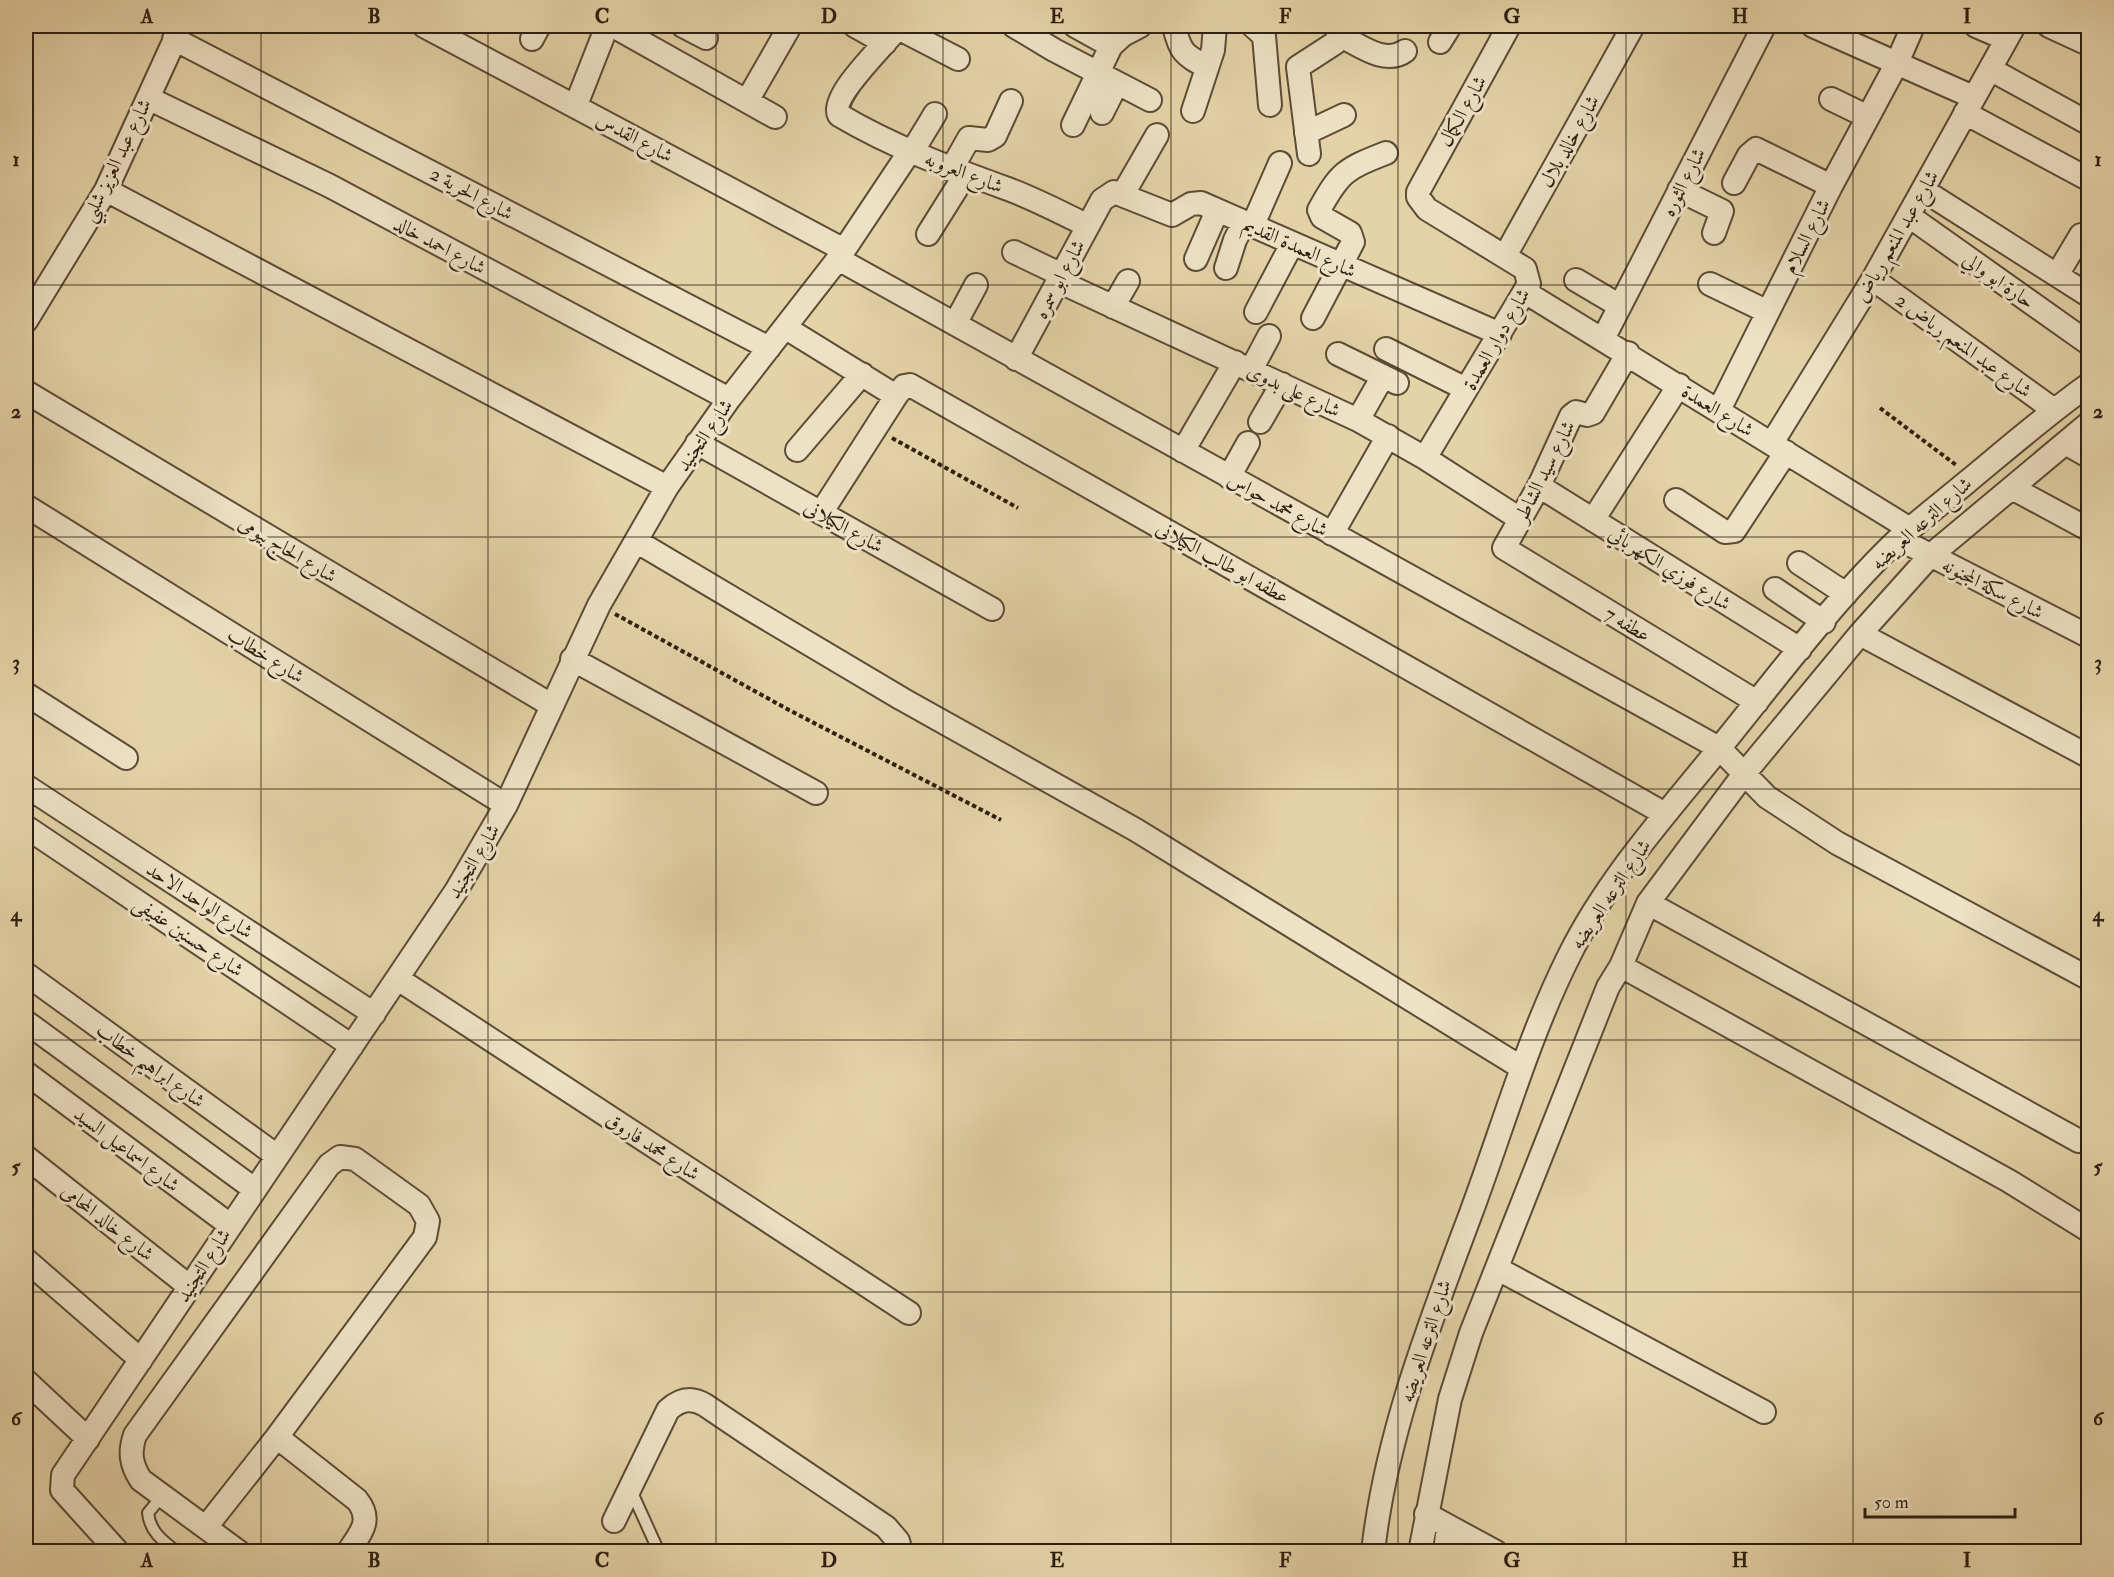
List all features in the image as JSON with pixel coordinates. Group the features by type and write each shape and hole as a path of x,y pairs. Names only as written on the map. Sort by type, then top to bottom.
{"street":[{"name":"شارع القدس","path":"424,26 576,105 841,255"},
{"path":"576,105 607,26"},
{"path":"613,26 775,117"},
{"path":"683,26 706,38"},
{"path":"747,102 789,26"},
{"path":"855,26 894,32 958,59"},
{"path":"1014,26 1150,100"},
{"path":"1075,26 1111,46"},
{"path":"1102,113 1111,46 1123,35 1140,26"},
{"path":"1174,26 1185,54 1207,67"},
{"path":"1193,111 1213,50 1215,26"},
{"path":"1253,26 1264,36 1270,105"},
{"name":"شارع الكمال","path":"1418,197 1509,26"},
{"name":"شارع خالد بلال","path":"1506,256 1633,26"},
{"name":"شارع الثوره","path":"1603,339 1764,26"},
{"path":"1813,26 1897,63 2088,179"},
{"name":"شارع السلام","path":"1719,410 1831,186 1897,63 1913,26"},
{"path":"1976,26 2010,32"},
{"path":"2049,26 2088,44"},
{"path":"1344,115 1308,143 1298,67 1333,45 1341,30 1384,57 1395,57 1405,51"},
{"name":"شارع عبد العزيز شلبي","path":"26,321 106,190 178,32"},
{"name":"شارع الحرية 2","path":"178,32 769,348"},
{"name":"شارع العروبه","path":"894,32 865,62 838,105 837,110 841,116 911,152 958,172 1009,189 1088,226"},
{"name":"شارع عبد المنعم رياض","path":"1676,500 1725,532 1734,531 2010,32"},
{"path":"1990,69 2088,123"},
{"path":"1073,125 1108,78"},
{"name":"شارع احمد خالد","path":"148,98 330,186 729,399"},
{"path":"1830,99 1868,117"},
{"path":"928,234 958,172 969,138 988,140 995,136 1011,101"},
{"name":"شارع التجنيد","path":"118,1551 62,1490 63,1475 456,891 506,805 599,605 667,487 729,399 841,255 935,114"},
{"name":"شارع ابو سمره","path":"1016,358 1088,226 1113,197 1157,135"},
{"path":"1734,183 1749,155 1756,149 1831,186"},
{"path":"1313,318 1352,245 1352,236 1322,218 1319,210 1342,174 1353,166 1386,153"},
{"path":"1226,268 1235,240 1248,225 1280,163"},
{"path":"106,190 667,487"},
{"path":"1679,190 1722,211 1714,233"},
{"path":"1923,190 2088,295"},
{"name":"شارع العمدة القديم","path":"1113,197 1167,215 1176,214 1196,203 1500,334"},
{"name":"شارع دوار العمدة","path":"1418,197 1427,209 1525,269 1529,279 1525,292 1425,458"},
{"path":"1196,259 1217,211"},
{"name":"حارة ابو والي","path":"1909,216 2088,344"},
{"path":"2057,275 2081,235"},
{"path":"1256,312 1292,244"},
{"name":"شارع على بدوى","path":"1014,252 1113,307 1358,420 1425,458 1520,519"},
{"name":"شارع محمد حواس","path":"841,255 955,324 1719,748 1767,797 1837,843 2088,978"},
{"name":"شارع عبد المنعم رياض 2","path":"1873,279 2054,410"},
{"path":"1576,280 1620,306"},
{"path":"1113,307 1128,281"},
{"path":"1710,284 1768,312"},
{"path":"955,324 976,285"},
{"name":"شارع العمدة","path":"1525,292 1628,353 1779,448 1905,534"},
{"path":"786,328 896,396 821,513"},
{"path":"1183,451 1243,366 1269,336"},
{"path":"1386,349 1466,389"},
{"name":"شارع سيد الشاطر","path":"1505,543 1539,486 1571,416 1576,412 1587,415 1593,413 1628,353"},
{"path":"1338,354 1390,379 1358,420"},
{"path":"797,450 861,374"},
{"path":"1260,423 1282,384"},
{"name":"عطفه ابو طالب الكيلانى","path":"896,396 904,386 910,385 1665,814"},
{"path":"1593,520 1679,385"},
{"name":"شارع الترعه العريضه","path":"1373,1551 1379,1503 1398,1424 1437,1297 1473,1206 1522,1068 1576,943 1618,877 1665,814 1846,594 1905,534 2054,410 2088,385"},
{"name":"شارع الحاج بيومى","path":"26,392 551,705"},
{"name":"شارع الترعه العريضه","path":"1420,1551 1450,1399 1471,1333 1608,987 1620,966 1648,903 1744,774 1860,634 1930,556 2088,424"},
{"path":"1332,534 1388,436"},
{"name":"شارع الكيلانى","path":"697,443 992,609"},
{"path":"1228,477 1248,443"},
{"path":"2065,443 2088,456"},
{"name":"شارع فوزي الكهربائي","path":"1539,486 1800,649"},
{"path":"2012,488 2088,529"},
{"name":"شارع خطاب","path":"26,506 506,805"},
{"name":"شارع سكة المجنونه","path":"1905,534 1930,556 2088,636"},
{"path":"636,541 902,699 1136,830 1522,1068"},
{"name":"عطفه 7","path":"1505,543 1507,551 1757,702"},
{"path":"1799,563 1846,594"},
{"path":"1775,589 1824,622"},
{"path":"1860,634 2088,756"},
{"path":"572,659 816,793"},
{"path":"26,694 126,758"},
{"name":"شارع الواحد الاحد","path":"26,786 374,1014"},
{"name":"شارع حسنين عفيفى","path":"26,827 352,1046"},
{"path":"1648,903 2079,1141"},
{"path":"1620,966 2009,1181 2088,1230"},
{"name":"شارع ابراهيم خطاب","path":"26,974 277,1156"},
{"name":"شارع محمد فاروق","path":"398,979 909,1313"},
{"path":"26,1022 254,1189"},
{"name":"شارع اسماعيل السيد","path":"26,1073 230,1225"},
{"name":"شارع خالد المحامى","path":"26,1156 189,1287"},
{"path":"206,1527 277,1437 428,1230 426,1215 419,1205 348,1156 340,1157 329,1165 135,1435 131,1444 133,1465 141,1480 239,1551"},
{"path":"26,1260 141,1360"},
{"path":"1498,1269 1764,1413"},
{"path":"26,1381 88,1439"},
{"path":"614,1521 668,1410 681,1401 698,1401 886,1527 898,1541 901,1551"},
{"path":"277,1437 357,1500 365,1510 366,1522 348,1551"},
{"path":"1426,1514 1496,1551"},
{"path":"1445,1551 1448,1526"}],"lane":[{"path":"630,1488 659,1551"},
{"path":"162,1496 148,1513 149,1519 158,1536 177,1551"}],"path":[{"path":"1880,408 1973,477"},
{"path":"875,429 1018,508"},
{"path":"599,605 789,710 1001,820"}]}
